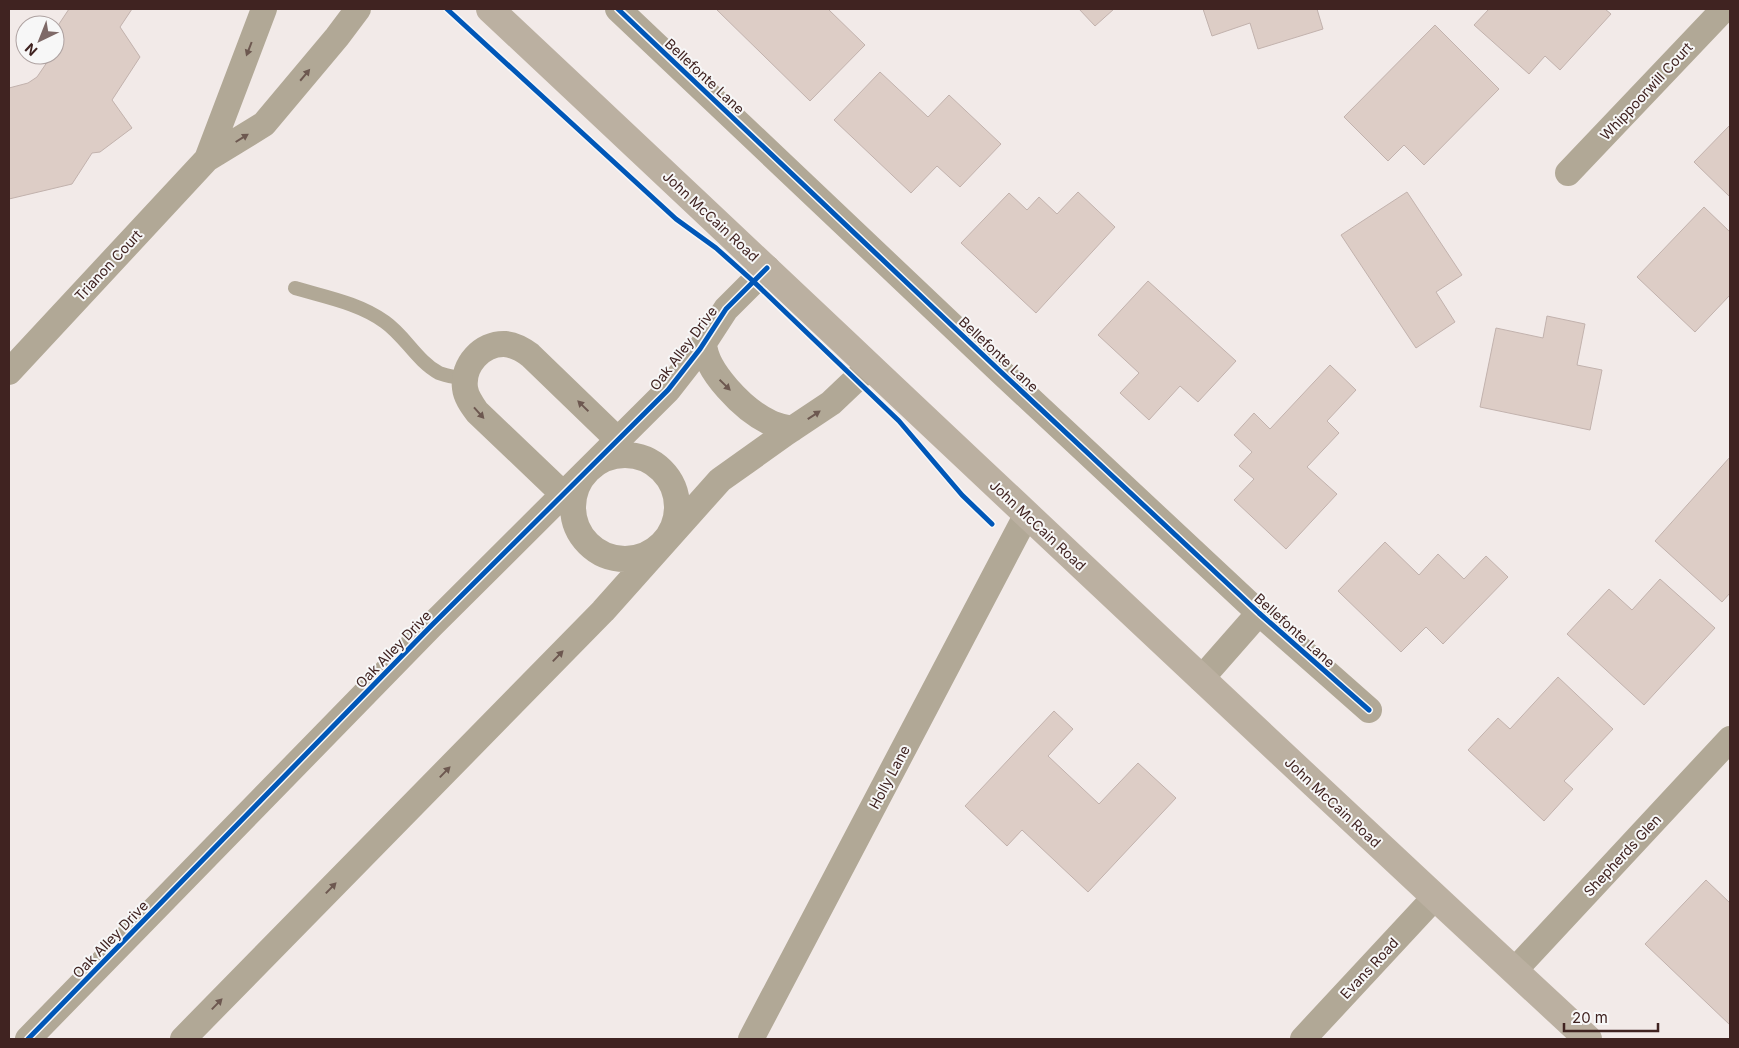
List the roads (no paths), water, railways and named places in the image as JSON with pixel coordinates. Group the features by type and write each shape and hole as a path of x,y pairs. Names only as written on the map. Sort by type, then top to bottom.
{"main road":[{"name":"John McCain Road","path":"490,9 1201,679 1588,1039"}],"street":[{"name":"Trianon Court","path":"207,159 264,9"},
{"name":"Trianon Court","path":"9,372 207,159 264,124 338,37 358,9"},
{"name":"Bellefonte Lane","path":"618,9 1001,372 1259,613 1369,710"},
{"name":"Whippoorwill Court","path":"1568,173 1724,9"},
{"name":"Oak Alley Drive","path":"28,1039 432,625 668,390 704,343 726,309 766,268"},
{"path":"704,343 704,352 717,378 754,413 769,422 792,429"},
{"path":"564,495 477,412 469,401 465,388 465,379 470,362 480,352 491,346 505,344 518,347 530,355 618,440"},
{"path":"183,1039 603,611 720,480 831,403 870,366"},
{"path":"633,455 649,461 663,471 673,485 678,501 677,518 671,535 660,548 644,556 627,560 610,558 594,550 582,537 574,521 573,504 577,487 586,472 600,461 616,456 633,455"},
{"name":"Holly Lane","path":"751,1039 1027,514"},
{"path":"1201,679 1259,613"},
{"name":"Shepherds Glen","path":"1514,971 1730,739"},
{"name":"Evans Road","path":"1303,1039 1434,897"}],"lane":[{"path":"295,288 352,304 370,312 387,323 425,363 439,373 465,379"}]}
